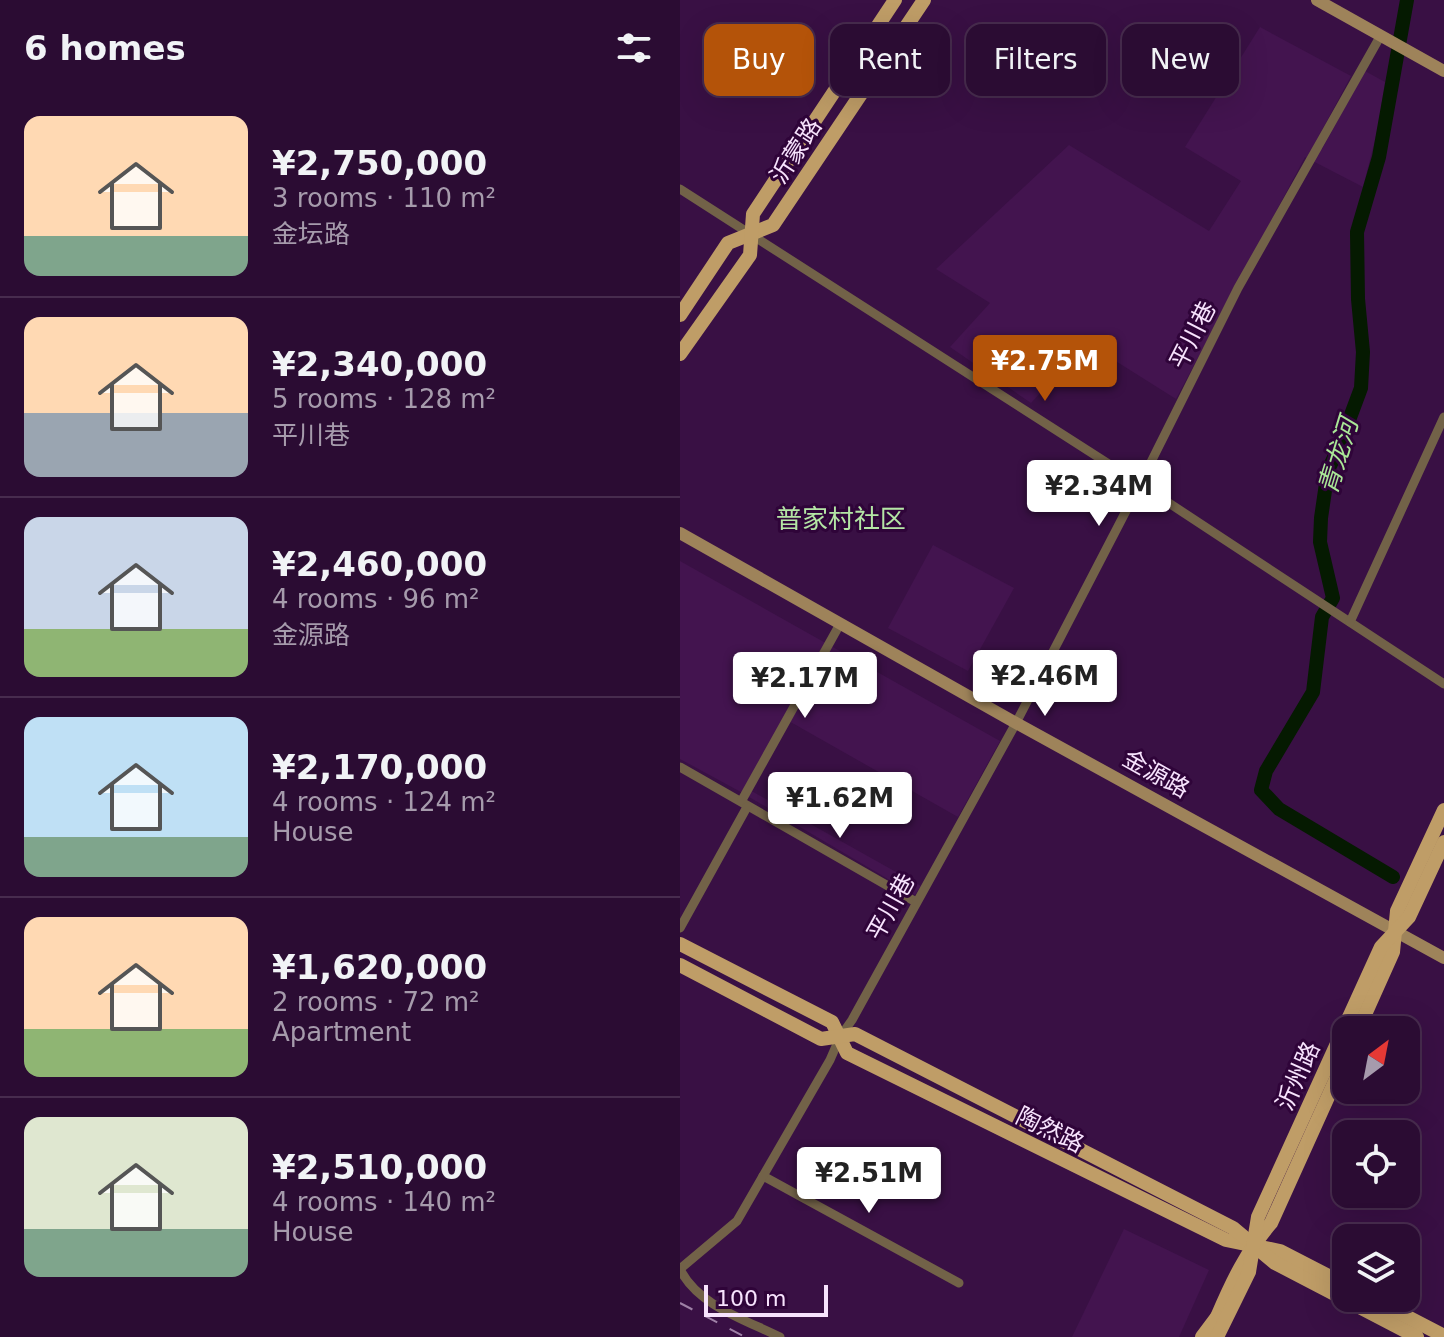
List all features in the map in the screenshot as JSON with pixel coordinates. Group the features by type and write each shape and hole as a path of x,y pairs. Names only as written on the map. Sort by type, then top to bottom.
{"main road":[{"name":"沂蒙路","path":"680,354 750,255 753,214 895,0"},
{"name":"沂蒙路","path":"680,315 728,243 773,225 924,0"},
{"name":"沂州路","path":"1364,1016 1393,952 1397,911 1444,810"},
{"name":"沂州路","path":"1252,1245 1258,1217 1381,947 1409,917 1444,842"},
{"name":"陶然路","path":"680,944 832,1022 840,1037"},
{"name":"陶然路","path":"680,965 821,1039 855,1034 1233,1228 1275,1263 1417,1337"},
{"name":"沂州路","path":"1204,1337 1220,1328 1239,1266 1271,1223 1332,1088"},
{"name":"陶然路","path":"1252,1245 1280,1251 1332,1278"},
{"path":"1398,1312 1444,1336"}],"street":[{"path":"1317,0 1444,71"},
{"name":"平川巷","path":"680,1269 737,1221 830,1060 1016,723 1238,288 1385,38"},
{"path":"680,189 750,236 773,246 1444,684"},
{"path":"1350,622 1444,417"},
{"name":"金源路","path":"680,533 1016,723 1444,958"},
{"path":"680,928 840,624"},
{"path":"680,767 916,902"},
{"path":"763,1176 959,1283"},
{"path":"680,1269 701,1297 780,1337"}],"shaded area":[{"path":"1260,27 1351,76 1314,145 1322,149 1365,71 1385,82 1378,128 1363,187 1305,157 1176,399 1087,343 1031,403 950,347 990,303 936,269 1069,145 1209,231 1241,181 1185,147 1217,96 1239,96 1239,61"},
{"path":"933,545 1014,588 968,671 888,628"},
{"path":"680,561 1000,741 958,817 787,720 748,789 921,886 915,895 680,759"},
{"path":"1124,1229 1209,1270 1179,1337 1072,1337"}],"waterway":[{"name":"青龙河","path":"1393,877 1279,809 1261,790 1266,771 1313,692 1322,617 1333,598 1320,542 1321,518 1328,470 1361,388 1363,352 1357,232 1379,157 1407,0"}],"railway":[{"path":"680,1303 745,1337"}],"district":[{"name":"普家村社区","path":"841,519"}]}
